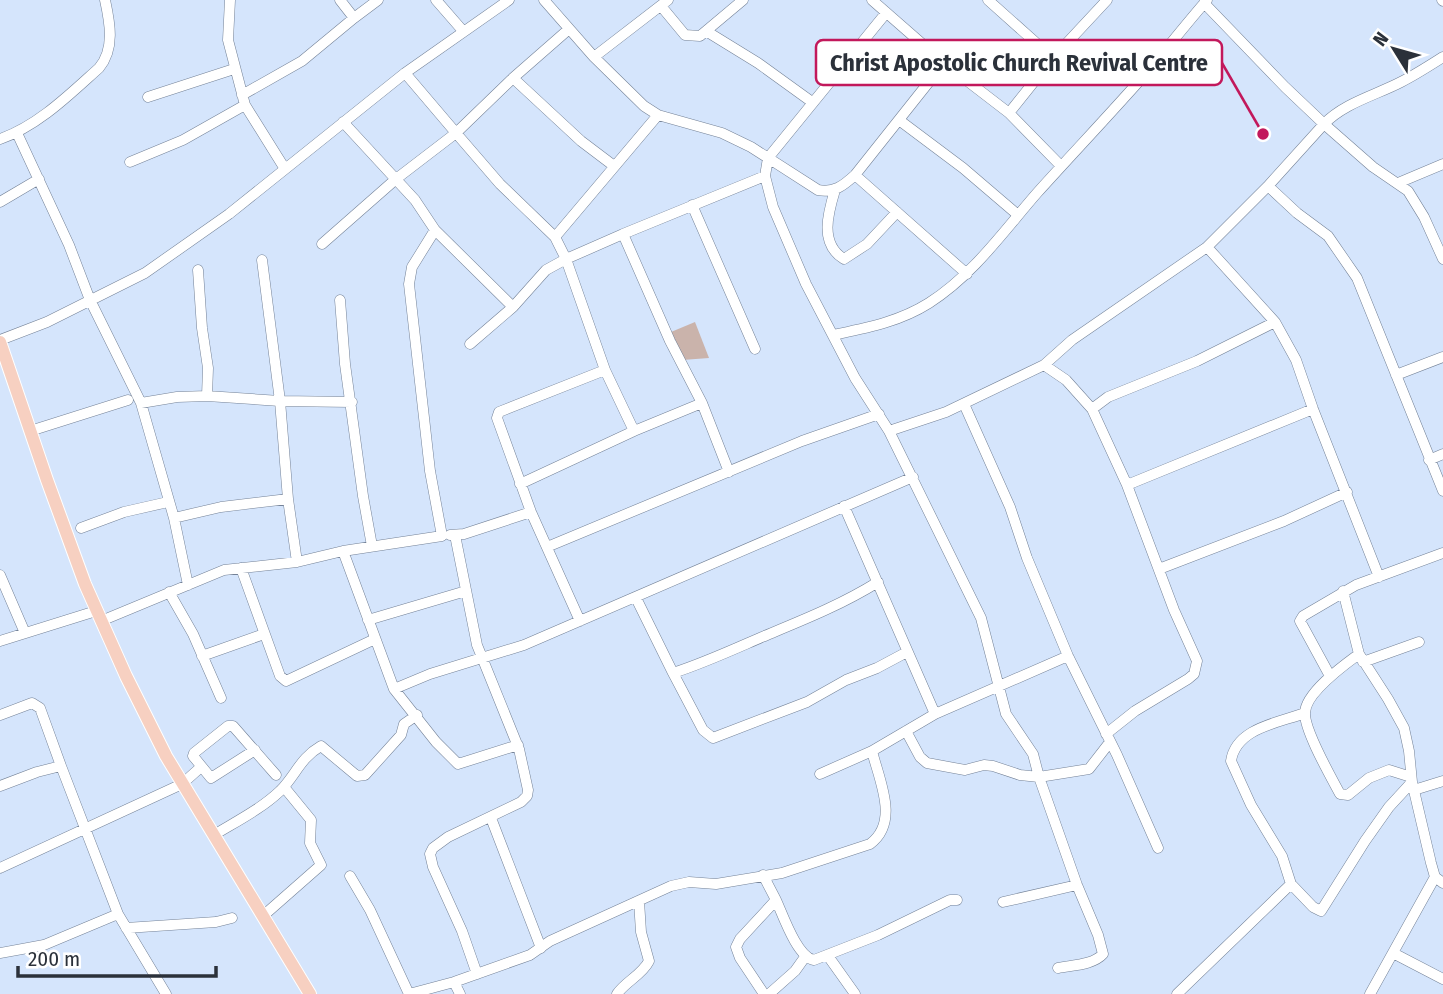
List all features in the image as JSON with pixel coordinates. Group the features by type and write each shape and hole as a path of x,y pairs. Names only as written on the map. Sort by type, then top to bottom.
{"main road":[{"path":"0,341 98,616 166,756 310,994"}],"street":[{"path":"0,139 17,133 78,86 107,59 110,34 104,0"},
{"path":"230,0 228,40 244,100 285,169"},
{"path":"340,0 354,18"},
{"path":"130,162 183,140 302,61 378,0"},
{"path":"436,0 463,31"},
{"path":"0,341 47,323 145,272 229,214 405,73 509,0"},
{"path":"544,0 594,57 644,106 658,115 722,133 818,190 835,190 855,176 944,63"},
{"path":"594,57 665,3 685,35 700,36 743,0"},
{"path":"872,0 944,63 1009,113 1061,166"},
{"path":"988,0 1053,58"},
{"path":"1009,113 1103,1"},
{"path":"833,335 883,324 906,315 930,302 967,274 1205,2 1285,88 1373,167 1398,183 1417,203 1443,259"},
{"path":"886,13 768,158 765,176 773,207 806,284 855,378 889,431 981,618 997,687 1011,725 1033,754 1103,954 1092,961 1058,968"},
{"path":"323,244 396,179 456,133 569,29"},
{"path":"706,31 758,63 812,102"},
{"path":"889,431 964,404 1044,365 1072,340 1207,247 1268,186 1330,117 1403,82 1443,57"},
{"path":"148,97 234,69"},
{"path":"405,73 506,190 555,237 566,259 605,370 634,432"},
{"path":"513,78 581,141 614,166"},
{"path":"555,237 658,115"},
{"path":"899,120 963,168 1018,215"},
{"path":"343,122 396,179 435,230 513,307"},
{"path":"17,133 69,245 90,300 141,403 174,518 188,585"},
{"path":"1398,183 1443,164"},
{"path":"470,344 513,307 546,270 624,234 765,176"},
{"path":"855,176 967,274"},
{"path":"0,202 39,178"},
{"path":"1268,186 1297,213 1328,236 1357,278 1443,491"},
{"path":"835,190 828,215 827,239 844,259 867,244 897,212"},
{"path":"692,205 755,349"},
{"path":"435,230 412,267 409,284 430,471 442,536"},
{"path":"624,234 670,341 702,403 729,472"},
{"path":"1207,247 1275,322 1296,360 1379,577"},
{"path":"262,260 281,401 288,499 297,562"},
{"path":"198,270 208,368 207,396"},
{"path":"340,300 342,338 372,546"},
{"path":"1092,409 1108,397 1197,360 1275,322"},
{"path":"1396,375 1443,357"},
{"path":"906,731 920,757 927,763 965,770 984,765 993,766 1020,775 1039,777 1083,772 1089,769 1108,738 1135,711 1181,685 1196,669 1197,661 1127,485 1092,409 1066,380 1044,365"},
{"path":"580,621 531,512 497,422 499,412 605,370"},
{"path":"141,403 177,397 207,396 352,402"},
{"path":"30,431 128,400"},
{"path":"520,484 702,403"},
{"path":"964,404 1010,507 1027,558 1068,656 1158,848"},
{"path":"1127,485 1313,410"},
{"path":"547,547 802,441 879,414"},
{"path":"1429,460 1443,454"},
{"path":"394,689 430,674 524,645 913,477"},
{"path":"1159,569 1284,521 1347,492"},
{"path":"174,518 221,508 288,499"},
{"path":"81,528 124,512 168,502"},
{"path":"844,506 935,714"},
{"path":"0,642 24,633 98,616 224,570 297,562 372,546 455,535 483,529 531,512"},
{"path":"455,535 477,645 518,746 527,796 522,802 448,837 433,848 430,854 477,974"},
{"path":"343,551 394,689 436,742 458,764 518,746"},
{"path":"1330,676 1300,621 1303,616 1343,591 1443,553"},
{"path":"241,568 280,677 286,681 375,639"},
{"path":"0,575 24,633"},
{"path":"673,673 718,658 819,614 878,582"},
{"path":"368,620 466,591"},
{"path":"1343,591 1361,658 1404,728 1412,783 1439,880 1370,994"},
{"path":"169,592 221,698"},
{"path":"636,598 704,730 713,738 807,702 846,680 908,652"},
{"path":"202,656 264,634"},
{"path":"1419,642 1361,658 1330,676 1308,704 1305,713 1310,732 1340,793 1348,795 1369,778 1389,770 1397,771 1412,783 1443,781"},
{"path":"820,774 872,751 935,714 1068,656"},
{"path":"0,715 32,703 40,708 118,914 166,994"},
{"path":"1305,713 1248,734 1238,741 1231,761 1251,806 1282,856 1291,884 1313,907 1321,911 1389,807 1412,783"},
{"path":"214,835 269,801 284,787 298,764 321,746 358,776 365,775 401,735 404,724 417,715"},
{"path":"255,750 214,777 208,777 193,754 230,725 233,726 255,750 276,775"},
{"path":"350,876 370,910 409,994 454,982 530,955 671,886 689,882 716,884 782,873 860,849 880,834 886,803 872,751"},
{"path":"0,786 61,766"},
{"path":"0,867 182,784 201,767"},
{"path":"263,916 321,865 310,843 311,820 284,787"},
{"path":"491,817 541,948"},
{"path":"763,875 805,957 814,960 902,925 939,905 957,900"},
{"path":"1177,994 1291,884"},
{"path":"1003,902 1077,885"},
{"path":"776,900 740,939 736,947 740,958 766,994 795,971 805,957"},
{"path":"617,994 649,961 641,932 639,901"},
{"path":"0,953 44,945 118,914"},
{"path":"126,928 216,922 232,918"},
{"path":"1393,953 1443,979"},
{"path":"828,956 855,994"},
{"path":"454,982 460,994"}],"shaded area":[{"path":"695,322 709,358 682,360 671,332"}],"place":[{"name":"Christ Apostolic Church Revival Centre","path":"1263,134"}]}
